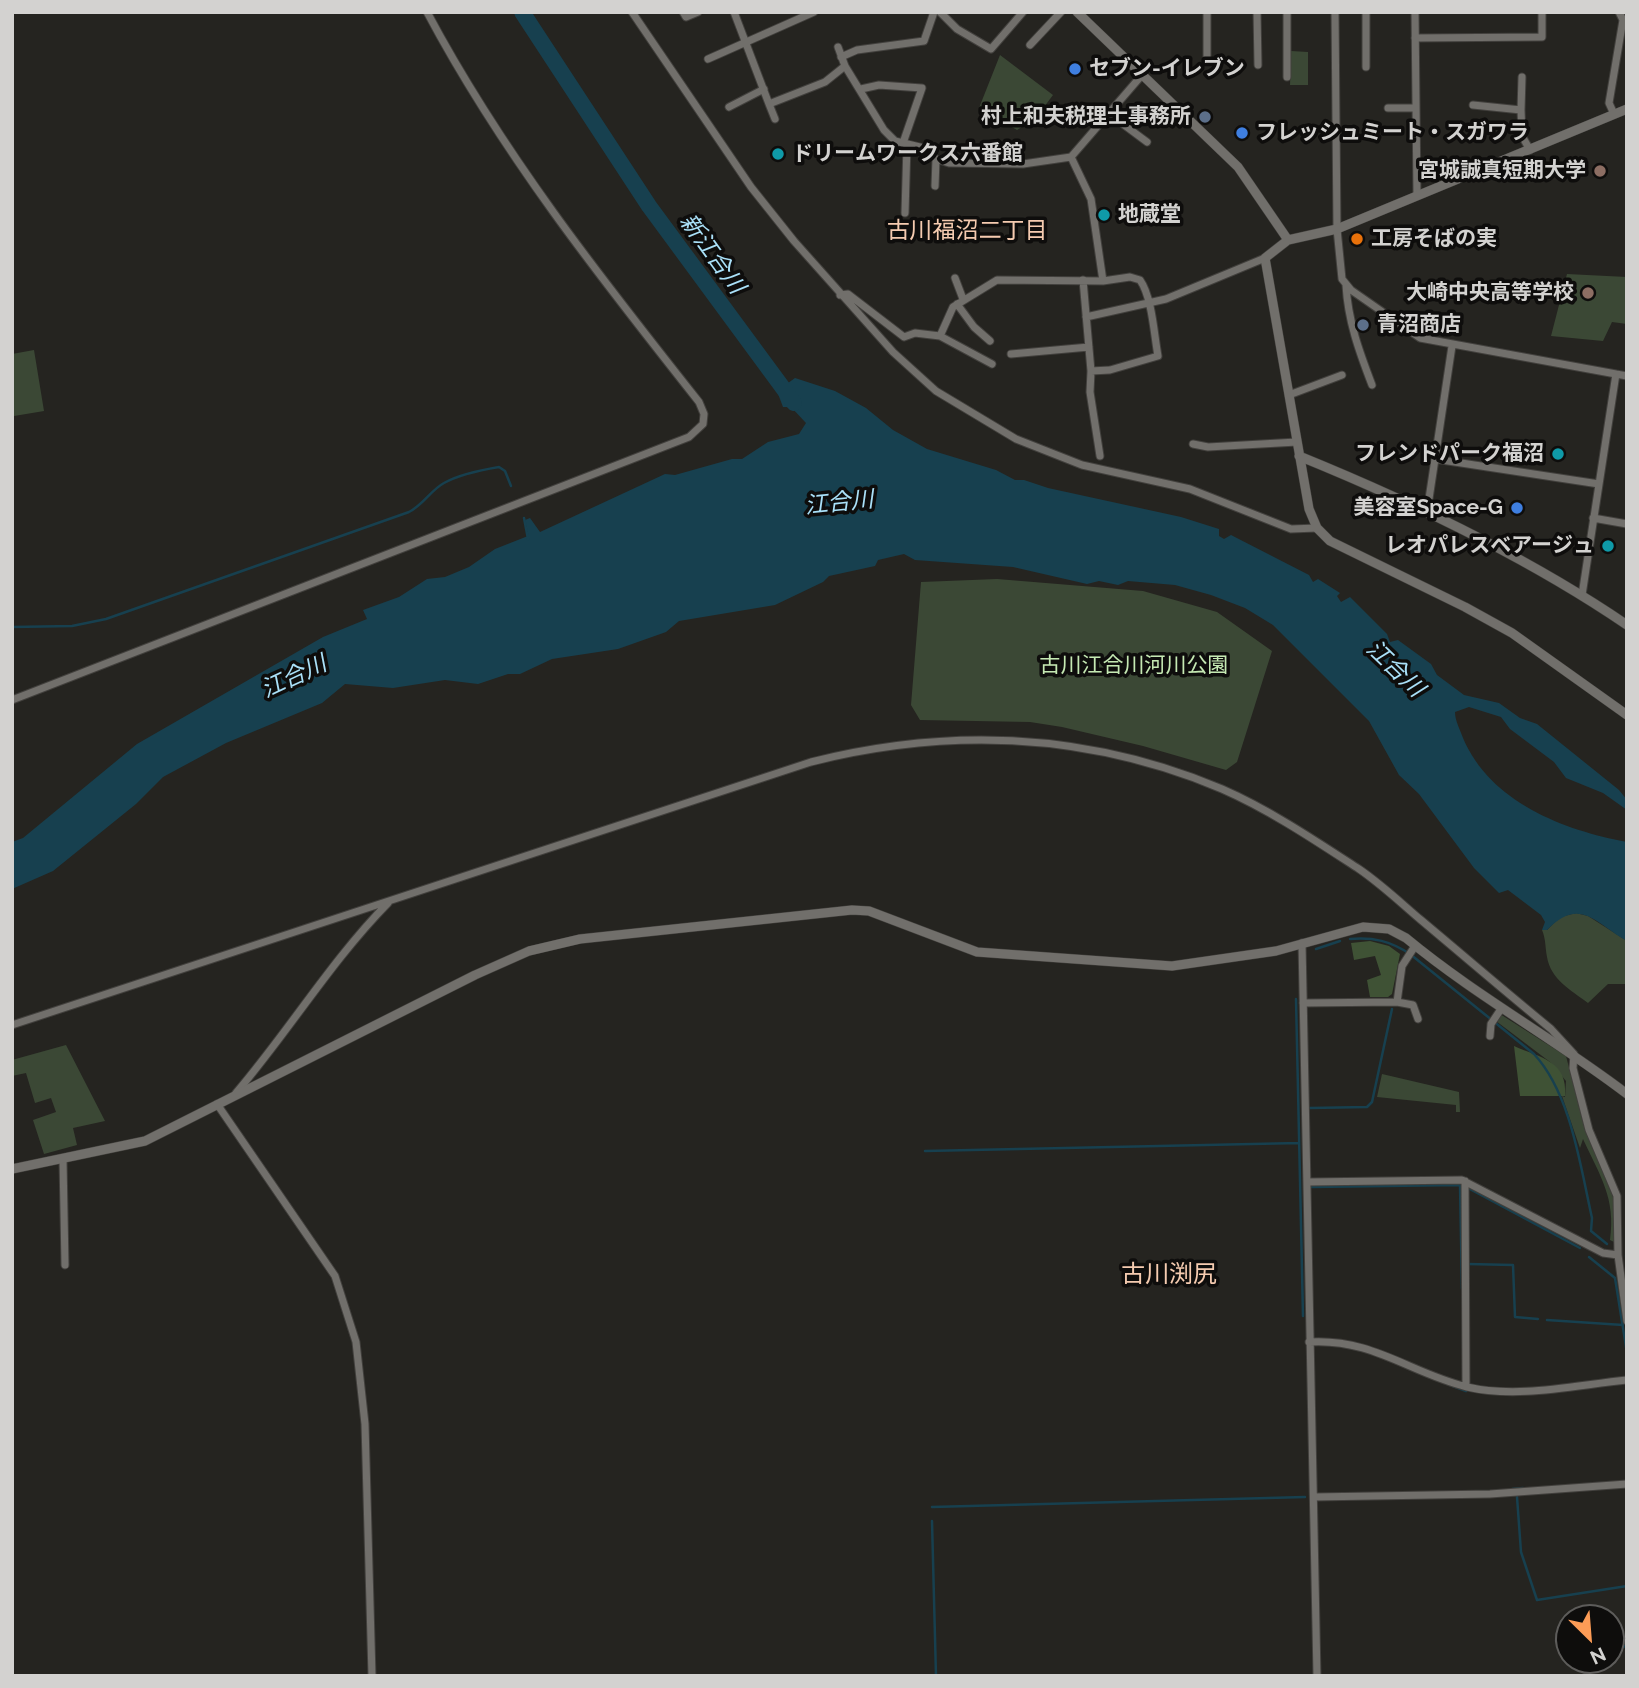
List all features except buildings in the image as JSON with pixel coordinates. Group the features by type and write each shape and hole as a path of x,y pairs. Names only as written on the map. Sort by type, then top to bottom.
{"street":[{"path":"12,700 652,452 689,437 703,424 704,414 699,402 546,204 497,134 427,12"},
{"path":"632,12 751,187 840,295 893,352 963,410 1016,439 1115,475 1190,489 1291,529 1317,528"},
{"path":"684,12 686,18 698,12"},
{"path":"734,12 775,119"},
{"path":"708,59 814,12"},
{"path":"841,57 857,50 924,41 937,12 957,29 991,49 1024,12"},
{"path":"1030,45 1061,12"},
{"path":"1207,12 1208,61"},
{"path":"1257,12 1258,65"},
{"path":"1287,12 1287,77"},
{"path":"1335,12 1337,229 1342,279 1346,284 1420,338 1627,376"},
{"path":"1366,12 1366,67"},
{"path":"1415,12 1417,195"},
{"path":"1415,38 1542,37 1542,12"},
{"path":"1614,114 1609,103 1623,20 1619,12"},
{"path":"1081,13 1238,167 1288,240"},
{"path":"838,47 845,66 884,130 895,141 924,148 936,159 949,163 1023,164 1071,157 1142,75"},
{"path":"769,104 825,82 845,66"},
{"path":"1522,76 1522,136 1530,150"},
{"path":"861,89 879,85 922,88 905,144 905,213"},
{"path":"729,107 764,89"},
{"path":"1474,105 1521,110"},
{"path":"1388,108 1416,108"},
{"path":"1086,317 1185,292 1265,258 1288,240 1337,229 1627,109"},
{"path":"1108,113 1147,142"},
{"path":"1071,157 1086,186 1096,216 1103,281"},
{"path":"935,186 936,159"},
{"path":"1265,258 1309,509 1317,528 1330,541 1465,607 1511,633 1627,715"},
{"path":"940,336 960,301 997,280 1103,281 1135,277 1143,284 1150,303 1158,356 1110,370 1091,371"},
{"path":"955,278 960,301 974,327 990,341"},
{"path":"1083,280 1091,371 1090,392 1100,456"},
{"path":"1346,284 1352,331 1372,385"},
{"path":"840,295 848,294 904,337 915,333 940,336 992,363"},
{"path":"1427,512 1452,346"},
{"path":"1011,354 1088,347"},
{"path":"1582,596 1616,374"},
{"path":"1289,395 1342,375"},
{"path":"1193,444 1208,447 1297,442"},
{"path":"1299,456 1427,512 1582,596 1627,625"},
{"path":"1435,459 1599,484"},
{"path":"1593,518 1627,524"},
{"path":"12,1025 163,973 389,903 759,778 861,749 943,739 1046,743 1122,757 1164,769 1222,789 1280,820 1361,871 1551,1029 1574,1054 1627,1094"},
{"path":"236,1093 286,1033 313,993 364,928 389,903"},
{"path":"12,1169 145,1140 505,961 580,939 852,910 869,911 891,918 977,952 1172,965 1276,951 1363,926 1389,929 1496,1016 1574,1054"},
{"path":"1303,943 1317,1676"},
{"path":"1396,1002 1405,956 1414,947"},
{"path":"1303,1003 1396,1002 1413,1005 1418,1019"},
{"path":"1490,1036 1496,1016"},
{"path":"1574,1054 1573,1068 1589,1130 1617,1196 1620,1224 1618,1255 1627,1321"},
{"path":"217,1104 335,1276 353,1331 363,1382 372,1676"},
{"path":"62,1160 65,1265"},
{"path":"1307,1182 1465,1182 1603,1253 1618,1255"},
{"path":"1465,1182 1466,1387"},
{"path":"1309,1342 1340,1342 1366,1347 1466,1387 1524,1391 1627,1380"},
{"path":"1314,1497 1490,1494 1627,1484"}],"green space":[{"path":"1291,51 1308,52 1308,85 1290,85"},
{"path":"1000,55 1053,95 1035,119 1017,130 979,108"},
{"path":"1567,274 1627,277 1627,324 1612,322 1603,341 1551,336"},
{"path":"34,350 44,411 14,416 12,354"},
{"name":"古川江合川河川公園","path":"997,579 1143,591 1217,612 1272,651 1237,762 1226,770 1143,746 1030,722 920,720 911,705 921,582"},
{"path":"1576,913 1588,916 1627,941 1627,984 1608,984 1588,1003 1563,984 1553,972 1542,930 1547,930 1560,917"},
{"path":"1370,941 1389,946 1400,954 1392,994 1388,997 1370,997 1367,980 1381,975 1375,956 1354,960 1351,943"},
{"path":"1500,1014 1566,1056 1585,1130 1614,1199 1614,1242 1610,1240 1611,1212 1601,1176 1583,1139 1580,1148 1562,1096 1565,1097 1566,1081 1550,1062 1496,1021"},
{"path":"66,1045 105,1121 73,1128 77,1145 44,1154 33,1120 56,1112 51,1098 35,1103 26,1073 12,1076 12,1060"},
{"path":"1514,1046 1551,1062 1562,1075 1565,1096 1520,1096"},
{"path":"1382,1074 1459,1092 1460,1112 1456,1112 1456,1105 1377,1097"}],"water":[{"name":"江合川","path":"795,378 835,391 866,408 893,430 927,449 996,470 1015,480 1181,517 1219,529 1219,536 1224,539 1231,535 1309,575 1313,582 1318,579 1340,593 1337,596 1341,602 1350,597 1387,634 1390,642 1398,640 1431,664 1437,675 1464,695 1499,703 1520,718 1537,724 1619,790 1627,800 1627,810 1603,793 1566,778 1554,762 1510,729 1501,717 1469,707 1455,712 1463,738 1475,760 1491,780 1510,796 1554,821 1627,842 1627,941 1587,916 1578,914 1569,915 1547,930 1542,930 1545,922 1541,915 1508,890 1499,893 1474,868 1419,794 1399,775 1369,721 1273,625 1245,608 1175,585 1128,581 1118,585 1099,581 1087,584 1013,567 915,560 904,554 878,560 875,566 829,576 823,582 775,605 679,621 666,632 618,649 552,659 520,674 508,674 478,684 445,680 393,688 345,684 322,703 226,743 163,777 136,804 53,871 12,889 12,842 23,838 137,744 323,637 367,619 363,610 399,597 427,579 445,577 469,567 495,549 528,536 525,520 530,518 540,532 665,474 675,475 732,459 742,459 768,442 799,434 806,423 791,407 783,407 777,391"}],"waterway":[{"name":"新江合川","path":"522,12 649,206 794,403"},
{"path":"12,627 72,626 106,619 409,512 444,483 471,473 499,467 505,471 511,486"},
{"path":"524,518 528,539"},
{"path":"1350,939 1382,941 1410,954 1534,1054 1547,1070 1565,1109 1592,1218 1591,1231 1607,1244"},
{"path":"1316,949 1340,941"},
{"path":"1296,999 1303,1316"},
{"path":"1310,1108 1367,1107 1372,1102 1392,1009"},
{"path":"925,1151 1299,1143"},
{"path":"1312,1187 1460,1185 1462,1289"},
{"path":"1466,1187 1580,1248"},
{"path":"1589,1257 1615,1278 1627,1353"},
{"path":"1467,1264 1513,1265 1515,1317 1538,1319"},
{"path":"1547,1320 1623,1325"},
{"path":"1450,1385 1466,1391"},
{"path":"1512,1489 1523,1488"},
{"path":"932,1507 1305,1497"},
{"path":"1517,1497 1521,1552 1537,1600 1627,1586"},
{"path":"932,1521 936,1676"}],"place":[{"name":"セブン-イレブン","path":"1075,69"},
{"name":"村上和夫税理士事務所","path":"1205,117"},
{"name":"フレッシュミート・スガワラ","path":"1242,133"},
{"name":"ドリームワークス六番館","path":"778,154"},
{"name":"宮城誠真短期大学","path":"1600,171"},
{"name":"地蔵堂","path":"1104,215"},
{"name":"工房そばの実","path":"1357,239"},
{"name":"大崎中央高等学校","path":"1588,293"},
{"name":"青沼商店","path":"1363,325"},
{"name":"フレンドパーク福沼","path":"1558,454"},
{"name":"美容室Space-G","path":"1517,508"},
{"name":"レオパレスベアージュ","path":"1608,546"}],"district":[{"name":"古川福沼二丁目","path":"967,231"},
{"name":"古川渕尻","path":"1169,1275"}]}
